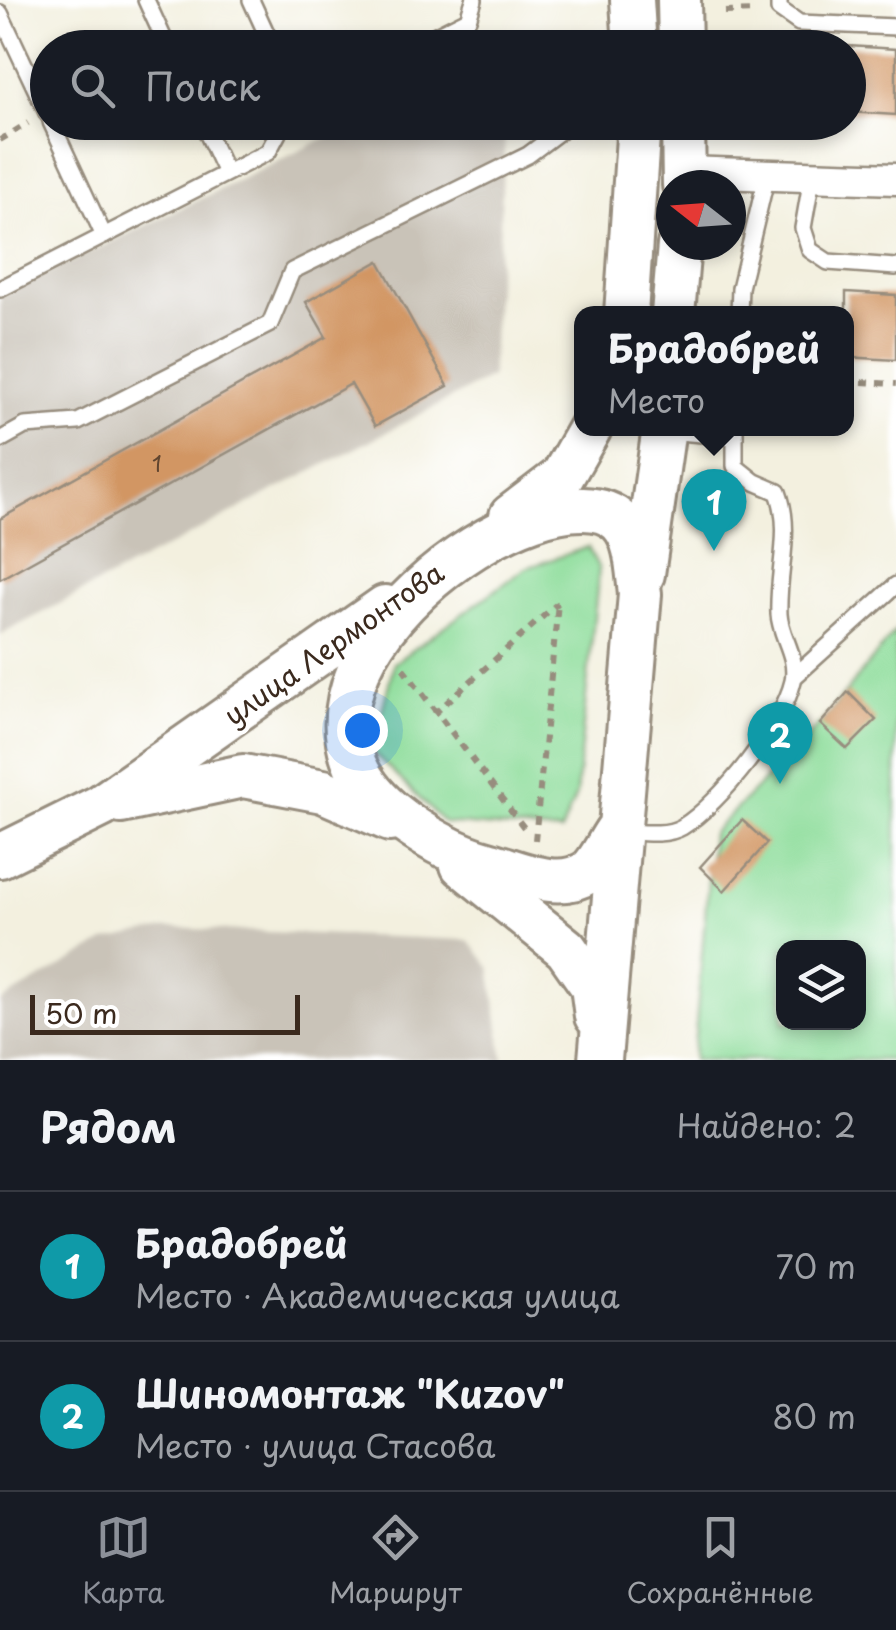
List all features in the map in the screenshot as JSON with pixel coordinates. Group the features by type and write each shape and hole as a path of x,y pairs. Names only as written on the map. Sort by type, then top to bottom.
{"main road":[{"path":"632,0 634,30"},
{"path":"678,0 679,30"},
{"path":"627,306 638,140"},
{"path":"683,140 684,170"},
{"path":"675,306 678,260"},
{"name":"улица Лермонтова","path":"0,856 101,806 464,552 562,477 585,436"},
{"path":"600,1058 640,594 663,436"},
{"path":"617,830 587,873 558,882 482,862 414,830 371,794 348,749 348,703 362,658 394,613 464,552 551,512 574,506 598,510 620,522 632,543 640,594"},
{"name":"улица Лермонтова","path":"101,806 243,776 323,791 414,830 520,908 566,949 592,986 600,1058"}],"street":[{"path":"746,176 896,179"}],"lane":[{"path":"146,0 160,30"},
{"path":"250,0 264,30"},
{"path":"446,30 468,19 474,0"},
{"path":"779,0 779,9 798,23 896,28"},
{"path":"0,13 30,77"},
{"path":"59,140 104,236"},
{"path":"210,140 226,173"},
{"path":"0,288 268,152 274,140"},
{"path":"0,440 25,426 78,422 270,324 292,271 528,156 549,140"},
{"path":"739,306 740,288 767,175"},
{"path":"812,177 803,228 810,250 828,262 896,266"},
{"path":"617,830 679,829 710,803 782,711 794,677 790,644 779,617 788,517 778,492 755,482 735,466 735,436"},
{"path":"794,677 896,585"}],"path":[{"path":"854,381 896,384"},
{"path":"396,658 434,714 535,842 558,602 434,714"}],"shaded area":[{"path":"321,140 505,140 491,377 0,635 0,296"},
{"path":"169,928 468,940 490,967 504,1060 0,1060 0,1002 106,941"}],"green space":[{"path":"588,547 599,569 576,795 561,832 444,823 372,751 394,663 526,568"},
{"path":"896,630 896,1060 693,1060 712,833 820,724"}],"building":[{"path":"866,47 896,49 896,115 866,113"},
{"path":"379,261 448,386 375,426 351,384 0,579 0,519 326,337 306,302"},
{"path":"846,292 896,295 896,360 854,357 854,306 846,306"},
{"path":"848,692 876,720 847,749 820,724"},
{"path":"742,820 767,843 724,891 700,867"}],"place":[{"name":"Брадобрей","path":"714,551"},
{"name":"Шиномонтаж \"Kuzov\"","path":"780,784"}]}
